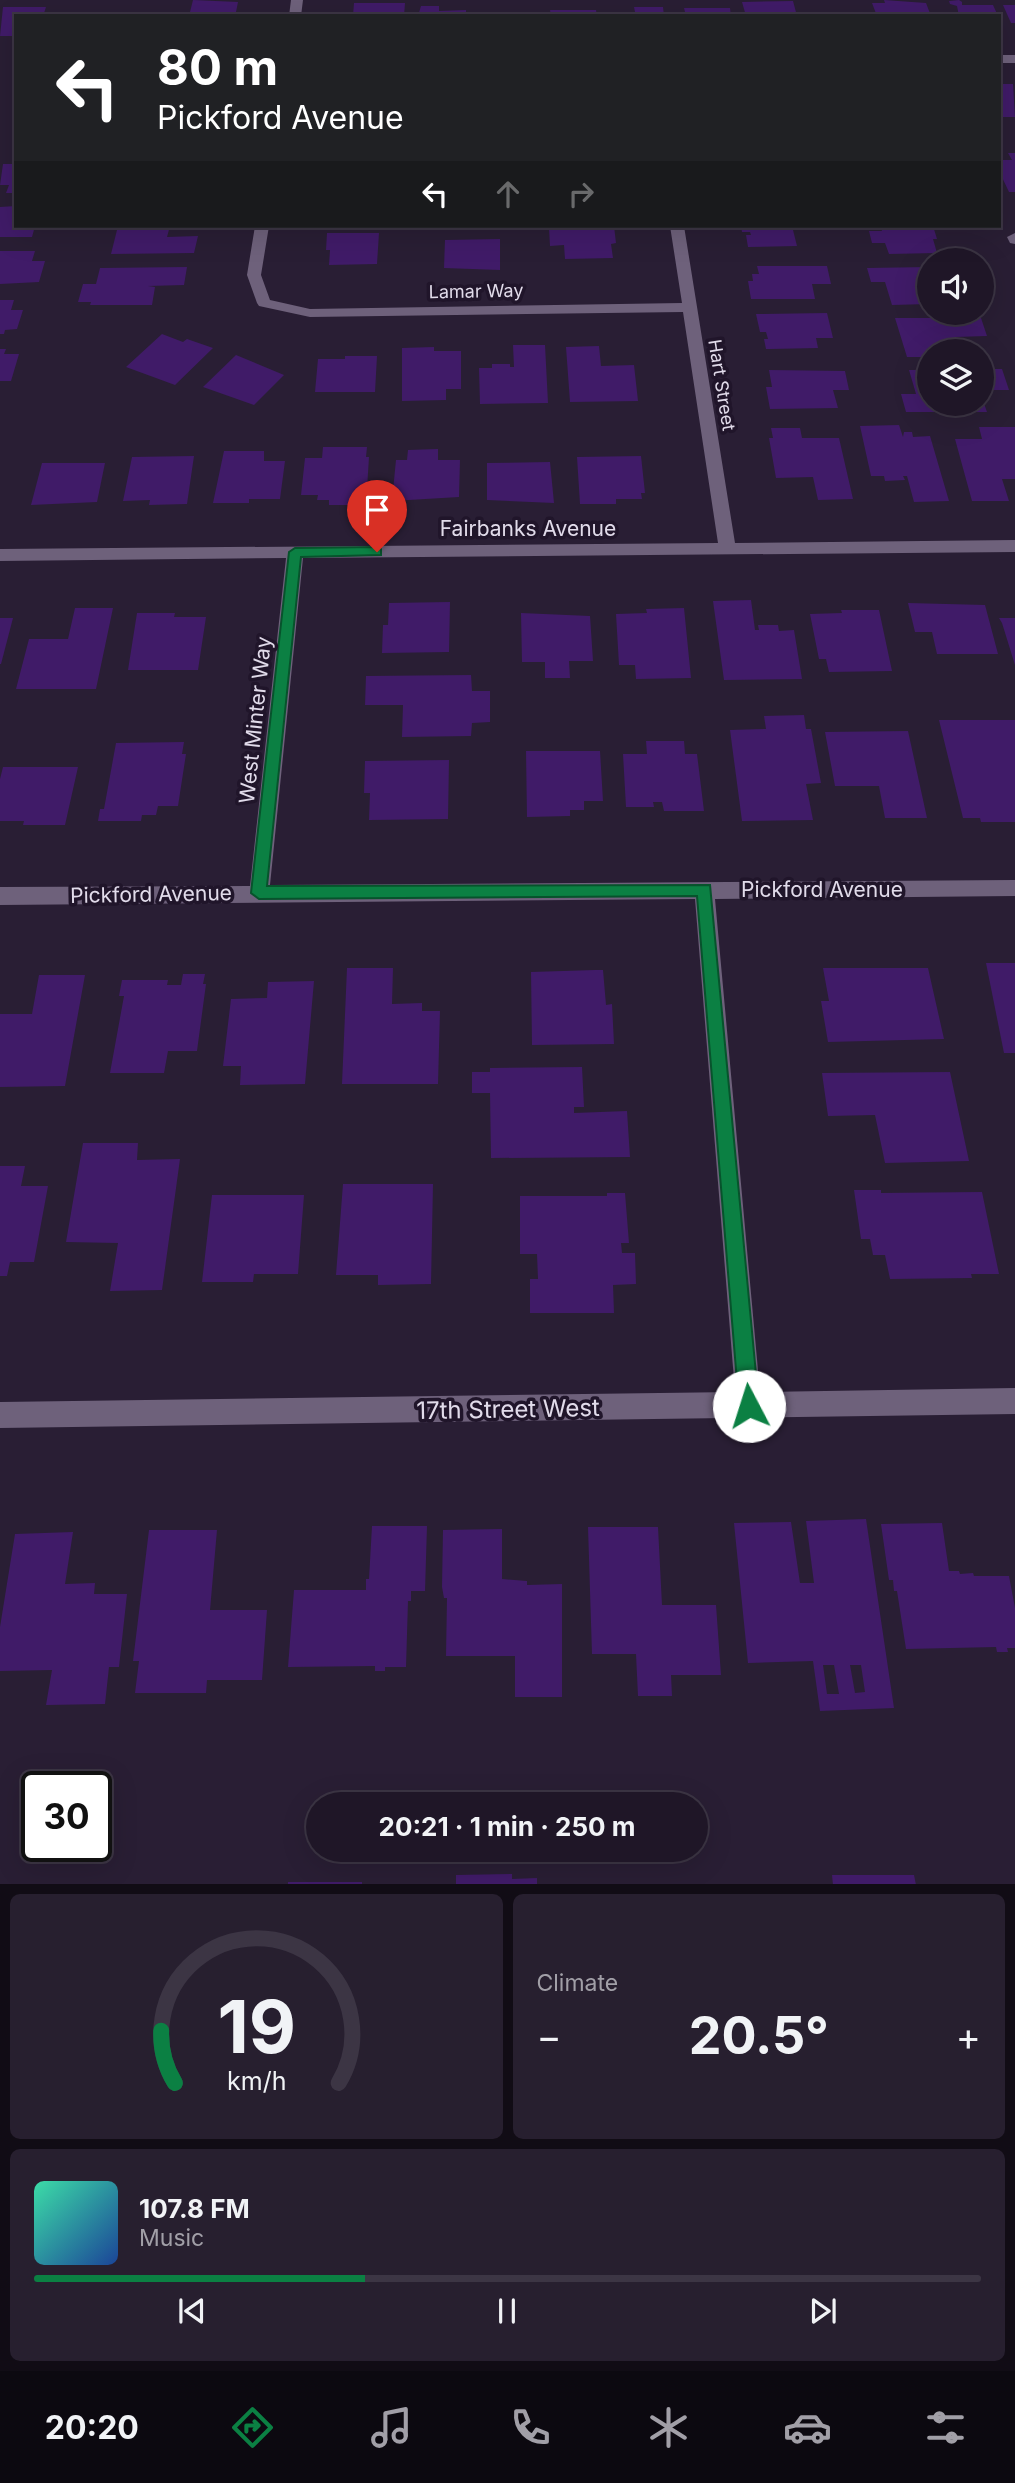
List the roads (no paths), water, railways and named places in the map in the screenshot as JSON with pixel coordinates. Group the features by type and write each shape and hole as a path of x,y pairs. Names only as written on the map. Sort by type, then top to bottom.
{"street":[{"name":"Lamar Way","path":"262,228 254,275 264,303 310,313 690,307"},
{"name":"Hart Street","path":"677,228 729,550"},
{"name":"Fairbanks Avenue","path":"0,555 1015,546"},
{"name":"West Minter Way","path":"259,893 295,552"},
{"name":"Pickford Avenue","path":"0,895 1015,888"},
{"path":"704,890 749,1406"},
{"name":"17th Street West","path":"0,1415 1015,1401"}]}
